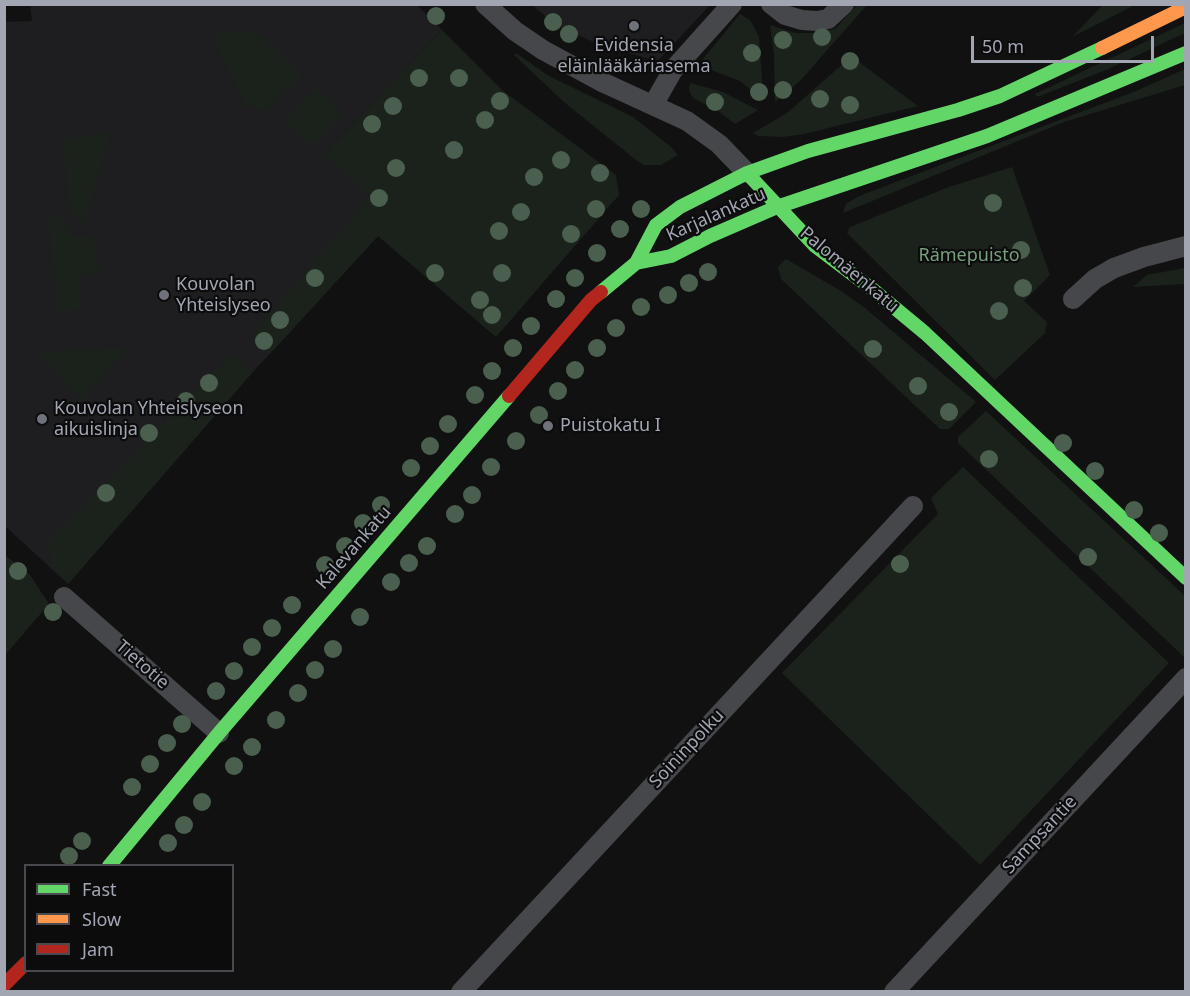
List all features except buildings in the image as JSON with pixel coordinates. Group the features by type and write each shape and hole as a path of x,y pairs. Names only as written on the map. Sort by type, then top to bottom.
{"main road":[{"name":"Karjalankatu","path":"636,263 656,225 680,207 747,173 808,151 958,110 1000,96 1185,7"},
{"name":"Karjalankatu","path":"636,263 671,256 777,207 987,136 1149,70 1185,52"},
{"name":"Palomäenkatu","path":"747,173 815,246 925,333 1185,578"},
{"name":"Kalevankatu","path":"111,864 219,733 591,300 636,263"},
{"path":"4,985 24,965"}],"street":[{"name":"Palomäenkatu","path":"484,4 514,31 534,45 602,82 687,121 712,138 747,173"},
{"path":"653,105 674,70 732,4"},
{"path":"771,4 785,15 817,21 828,19 844,4"},
{"path":"1073,299 1095,279 1114,268 1144,256 1185,246"},
{"name":"Soininpolku","path":"461,992 913,506"},
{"name":"Tietotie","path":"64,597 219,733"},
{"name":"Sampsantie","path":"894,992 1185,678"}],"shaded area":[{"name":"Kouvolan Yhteislyseo","path":"30,4 416,4 442,30 324,155 392,213 378,236 252,373 68,584 5,526 4,22 32,21"},
{"name":"Evidensia eläinlääkäriasema","path":"532,5 710,5 658,61 605,47 557,26"}],"green space":[{"path":"857,5 867,5 800,81 775,102 774,55 770,25 795,33 835,29"},
{"path":"1103,5 1135,5 1072,37"},
{"path":"740,14 750,20 759,36 763,95 760,97 740,81 698,65"},
{"path":"1185,23 1185,33 1106,70 1037,97 1035,94"},
{"path":"442,30 502,90 616,175 619,195 496,337 378,236 270,354 250,337 371,196 324,155"},
{"path":"239,31 259,34 302,75 264,111 247,105 219,50 216,34"},
{"path":"516,53 549,76 633,117 678,155 661,165 644,165 636,160 565,103 514,55"},
{"path":"853,55 859,62 918,106 804,134 783,137 759,136 753,133 787,113"},
{"path":"1185,69 1185,85 1064,122 843,213 846,204 859,196 1136,91"},
{"path":"690,83 723,92 758,110 735,124 718,111 693,98 689,91"},
{"path":"315,87 343,113 312,146 283,122"},
{"path":"110,133 85,220 79,222 70,211 63,138"},
{"name":"Rämepuisto","path":"1012,167 1050,275 1024,301 1047,322 1045,333 995,380 847,233 850,227 946,188"},
{"path":"59,215 74,237 93,237 100,273 79,275 82,310 58,312 48,216"},
{"path":"786,259 865,308 976,402 949,429 940,429 781,279 778,267"},
{"path":"1185,268 1185,284 1133,287 1147,275"},
{"path":"128,348 81,400 38,352"},
{"path":"231,354 252,373 68,584 53,566 48,543"},
{"path":"986,411 1185,596 1186,653 1183,656 958,443 958,437"},
{"path":"963,467 1169,663 980,865 782,673 938,514 931,498"},
{"path":"5,555 30,575 49,604 5,655"}],"traffic: fast":[{"path":"601,292 636,263 656,225 680,207 747,173 808,151 958,110 1000,96 1102,48"},
{"path":"636,263 671,256 777,207 987,136 1186,53"},
{"path":"747,173 815,246 925,333 1186,578"},
{"path":"111,864 219,733 509,396"}],"traffic: slow":[{"path":"1102,48 1186,7"}],"traffic: jam":[{"path":"509,396 591,300 601,292"},
{"path":"4,985 24,965"}],"place":[{"name":"Evidensia eläinlääkäriasema","path":"634,26"},
{"name":"Kouvolan Yhteislyseo","path":"164,295"},
{"name":"Kouvolan Yhteislyseon aikuislinja","path":"42,419"},
{"name":"Puistokatu I","path":"548,426"}]}
